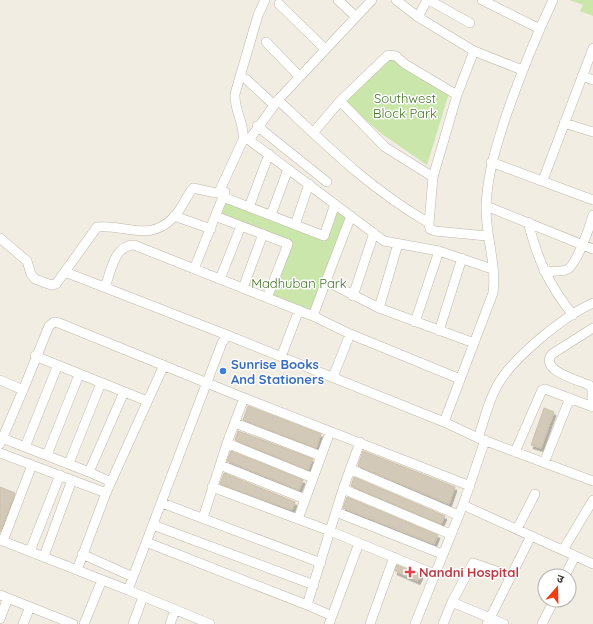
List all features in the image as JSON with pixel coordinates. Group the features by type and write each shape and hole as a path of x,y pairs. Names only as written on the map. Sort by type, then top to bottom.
{"street":[{"path":"0,238 22,255 27,261 30,274 42,283 51,285 56,284 97,227 113,227 150,232 174,216 193,188 216,194 219,192 239,150 244,130 242,119 235,104 235,94 264,0"},
{"path":"338,0 356,17"},
{"path":"194,269 223,197 257,126 299,76 372,0"},
{"path":"396,0 418,17 474,51 522,70"},
{"path":"418,17 428,0 470,23"},
{"path":"482,0 493,3 540,29"},
{"path":"444,422 493,293 492,269 487,236 486,206 491,162 522,70 553,0"},
{"path":"279,4 325,50"},
{"path":"266,42 299,76"},
{"path":"543,180 593,48"},
{"path":"474,51 457,95 433,177 429,223 430,229 435,231 487,236"},
{"path":"313,133 340,101 388,54 396,56 405,64 457,95"},
{"path":"582,76 593,80"},
{"path":"246,79 313,133 371,185 429,223"},
{"path":"340,101 385,147 433,177"},
{"path":"564,123 593,132"},
{"path":"257,126 327,182"},
{"path":"249,140 384,241 398,244 410,244 439,251 492,269"},
{"path":"249,207 269,154"},
{"path":"491,162 543,180 593,200"},
{"path":"271,215 288,169"},
{"path":"295,225 309,184"},
{"path":"223,197 324,236 334,204"},
{"path":"486,206 593,249"},
{"path":"544,271 570,268 574,263 593,215"},
{"path":"174,216 211,229"},
{"path":"216,216 288,244 267,298"},
{"path":"313,316 351,216"},
{"path":"528,222 544,271 554,290 573,315"},
{"path":"220,279 241,226"},
{"path":"352,296 374,233"},
{"path":"243,288 263,234"},
{"path":"379,308 398,244"},
{"path":"106,287 117,255 126,245 134,245 299,310 350,334 460,379"},
{"path":"415,322 439,251"},
{"path":"439,331 462,258"},
{"path":"65,272 281,356 444,422 482,439 593,481"},
{"path":"326,281 352,296 379,308 474,343"},
{"path":"415,624 470,486 492,395 502,379 541,338 573,315 593,303"},
{"path":"281,356 299,310"},
{"path":"111,482 69,463 25,447 1,441 23,390 35,356 49,326 54,322 470,486"},
{"path":"515,452 542,390 548,390 592,407 592,389 589,385 551,367 548,362 548,358 593,328"},
{"path":"333,377 350,334"},
{"path":"128,590 222,343 227,335"},
{"path":"35,356 57,367 147,401"},
{"path":"77,570 111,482 164,365"},
{"path":"25,447 57,367"},
{"path":"47,455 79,375"},
{"path":"0,382 23,390"},
{"path":"69,463 101,383"},
{"path":"90,472 124,392"},
{"path":"203,518 227,443 244,398"},
{"path":"544,463 570,398"},
{"path":"235,423 321,456"},
{"path":"298,519 330,432"},
{"path":"307,604 343,489 360,442"},
{"path":"227,443 313,478"},
{"path":"0,453 106,494"},
{"path":"32,465 1,541 44,556 210,624"},
{"path":"220,465 305,499"},
{"path":"350,468 458,515"},
{"path":"30,551 60,476"},
{"path":"44,556 72,480"},
{"path":"212,487 330,531 434,574"},
{"path":"343,489 450,534"},
{"path":"517,529 535,494"},
{"path":"563,550 593,500"},
{"path":"162,503 321,563"},
{"path":"463,505 593,564"},
{"path":"336,512 442,554"},
{"path":"153,525 314,584"},
{"path":"488,621 531,536"},
{"path":"146,542 307,604 330,620 360,544"},
{"path":"82,554 133,578"},
{"path":"570,568 575,556"},
{"path":"370,624 394,557"},
{"path":"443,624 452,602 472,564 511,576"},
{"path":"84,624 102,580"},
{"path":"0,619 4,596 30,607 51,620 73,624"},
{"path":"133,624 143,597"},
{"path":"452,602 488,621 504,624"},
{"path":"23,624 30,607"},
{"path":"542,624 550,608"},
{"path":"170,624 175,610"}],"green space":[{"path":"569,0 593,0 593,16 580,11 583,5"},
{"name":"Southwest Block Park","path":"386,53 450,90 427,165 382,134 345,102"},
{"name":"Madhuban Park","path":"223,197 324,236 335,204 351,216 313,316 267,298 288,244 216,216"}],"building":[{"path":"248,406 321,434 316,448 243,420"},
{"path":"544,408 554,412 541,448 531,445"},
{"path":"238,431 313,459 308,470 235,440"},
{"path":"231,451 303,480 299,490 227,461"},
{"path":"363,451 455,487 449,504 358,466"},
{"path":"224,473 295,502 292,510 220,484"},
{"path":"354,477 445,516 441,524 351,486"},
{"path":"0,487 15,493 0,532"},
{"path":"347,497 438,535 434,544 343,508"},
{"path":"397,565 421,575 418,581 395,571"}],"place":[{"name":"Sunrise Books And Stationers","path":"223,371"},
{"name":"Nandni Hospital","path":"410,572"}]}
